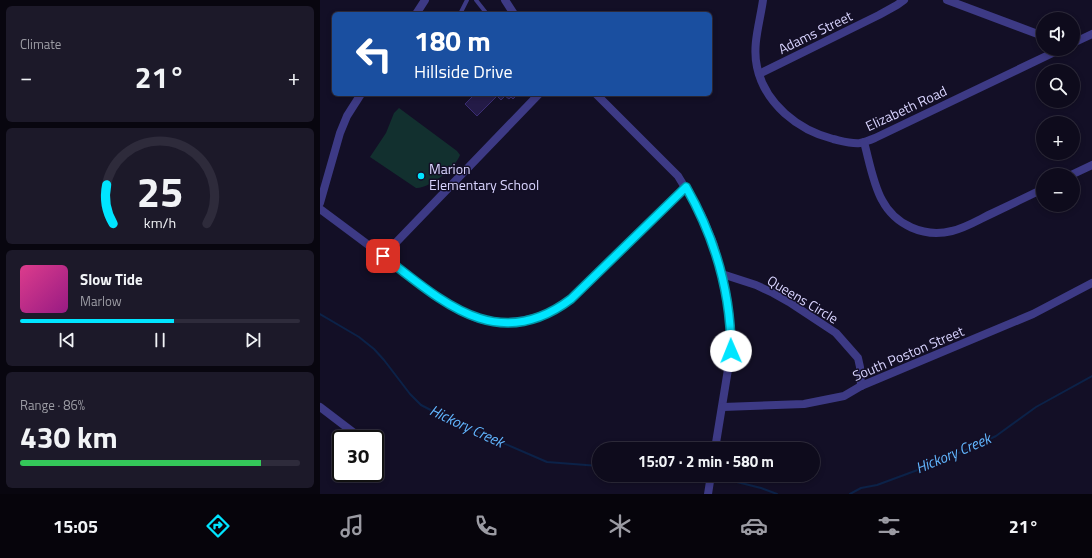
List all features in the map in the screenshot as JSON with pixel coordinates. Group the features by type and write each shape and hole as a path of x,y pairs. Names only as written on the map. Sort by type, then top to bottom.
{"street":[{"path":"417,12 425,0"},
{"path":"505,0 513,12"},
{"name":"Elizabeth Road","path":"763,0 756,45 756,57 759,74 766,90 774,102 795,123 827,138 850,143 864,142 902,126 1047,56"},
{"name":"Adams Street","path":"759,74 897,6 904,0"},
{"path":"947,0 1036,33"},
{"path":"1080,40 1092,34"},
{"path":"320,203 340,133 347,116 360,96"},
{"path":"383,256 537,96"},
{"path":"598,96 673,170 686,187 701,214 708,231 722,274 730,315 730,365 716,442"},
{"path":"864,142 878,193 884,205 893,216 908,226 920,231 943,233 956,230 1036,192"},
{"path":"1080,171 1092,165"},
{"path":"320,209 458,310 475,318 488,321 513,322 527,320 552,312 571,299 686,187"},
{"name":"Queens Circle","path":"722,274 756,285 773,293 836,333 858,358 861,386"},
{"name":"South Poston Street","path":"723,407 786,405 844,396 861,386 1033,314 1092,283"},
{"path":"320,406 351,430"},
{"path":"708,494 710,482"}],"lane":[{"path":"461,12 467,0"},
{"path":"476,0 485,12"}],"green space":[{"path":"399,108 457,151 460,155 448,171 428,185 416,188 370,157 386,133 394,113"}],"building":[{"path":"473,96 497,96 477,116 465,104"},
{"path":"497,96 505,96 501,100"},
{"path":"505,96 516,96 513,99 511,97 509,99"}],"waterway":[{"name":"Hickory Creek","path":"320,314 359,337 374,349 410,394 421,405 452,421 547,462 592,465"},
{"name":"Hickory Creek","path":"850,494 861,488 877,485 923,468 996,436 1036,407 1092,376"},
{"name":"Hickory Creek","path":"737,482 777,494"}],"place":[{"name":"Marion Elementary School","path":"421,176"}],"route":[{"path":"383,256 444,301 475,318 488,321 513,322 527,320 552,312 571,299 686,187 701,214 714,245 730,315 731,351"}]}
